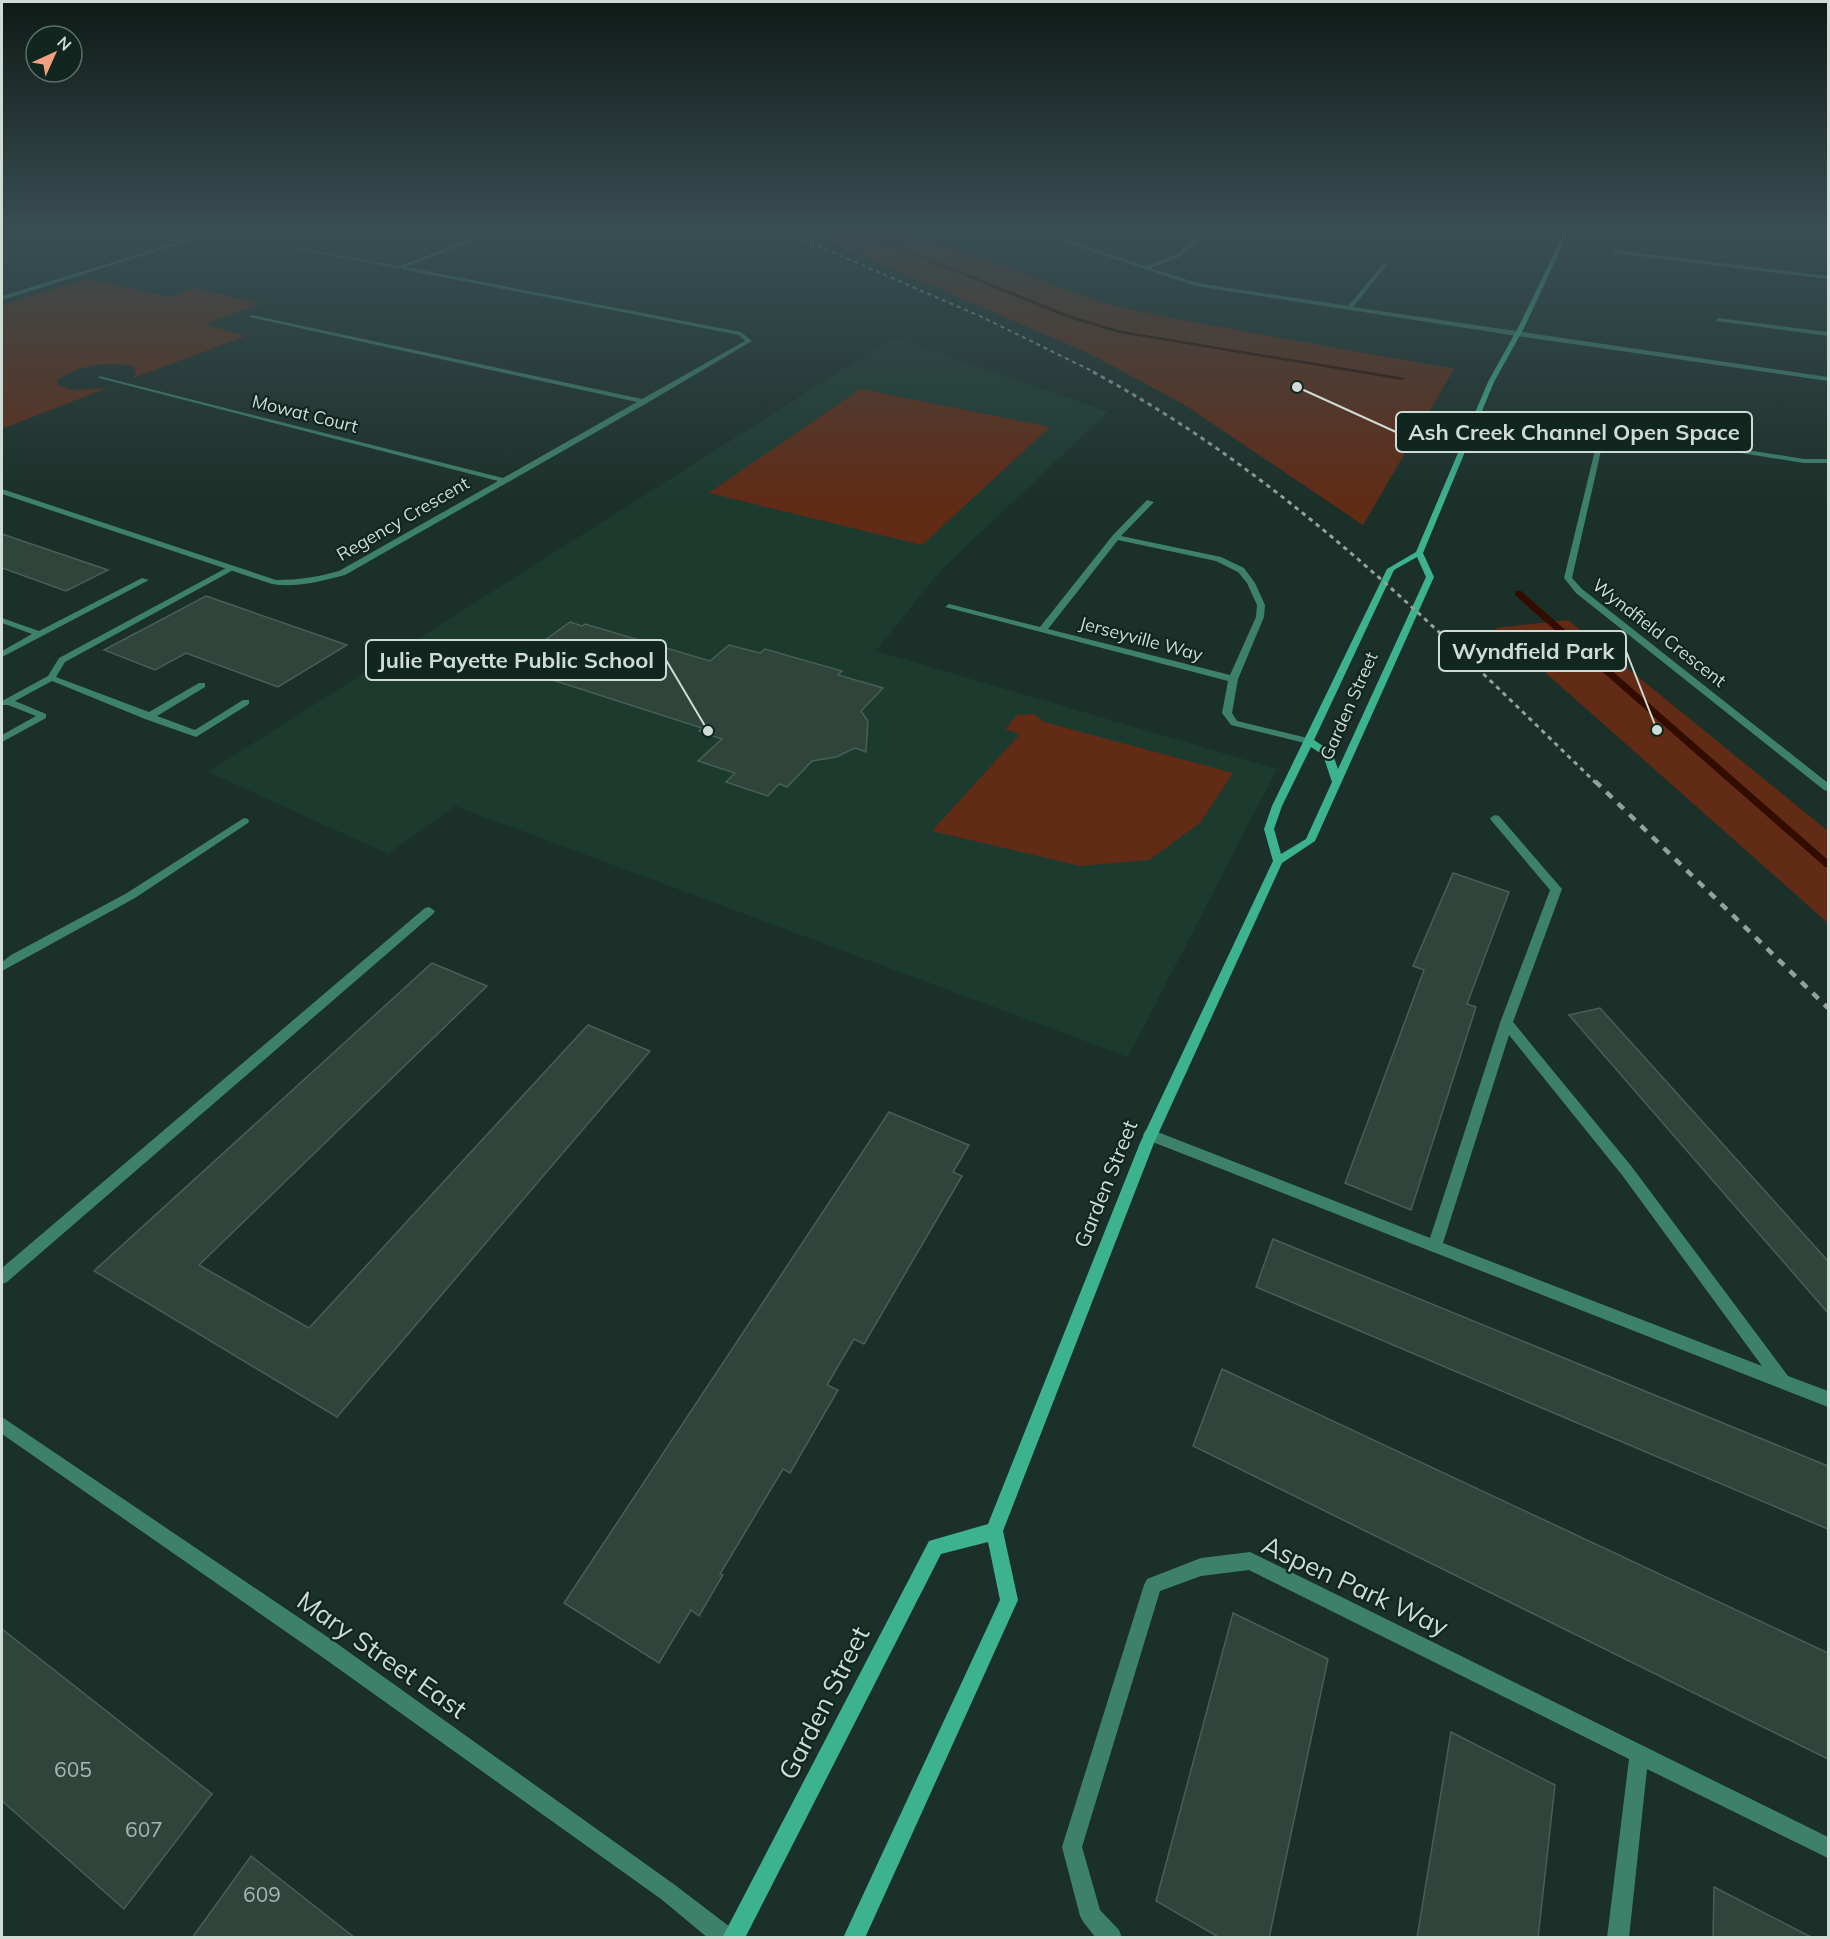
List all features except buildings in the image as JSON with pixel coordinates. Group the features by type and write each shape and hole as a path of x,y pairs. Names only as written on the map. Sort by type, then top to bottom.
{"street":[{"path":"282,323 645,402"},
{"name":"Regency Crescent","path":"2,492 275,582 297,583 342,573 749,341 741,334 688,323"},
{"path":"1449,323 1828,379"},
{"path":"1419,553 1491,382 1522,323"},
{"path":"1740,323 1828,334"},
{"name":"Mowat Court","path":"101,376 502,480"},
{"name":"Wyndfield Crescent","path":"1828,461 1804,461 1629,433 1608,433 1600,442 1568,578 1579,591 1828,788"},
{"name":"Jerseyville Way","path":"1042,630 1116,537 1150,502"},
{"path":"1116,537 1218,559 1241,570 1251,583 1261,605 1260,617 1233,679 1227,713 1234,723 1309,741 1328,754 1337,783"},
{"name":"Garden Street","path":"733,1938 935,1547 994,1531 1150,1135 1278,861 1310,841 1430,577 1419,553 1391,569 1309,741 1269,829 1278,861"},
{"path":"5,703 51,678 62,660 233,568"},
{"path":"2,654 146,580"},
{"name":"Jerseyville Way","path":"949,606 1233,679"},
{"path":"2,620 39,634"},
{"path":"51,678 196,734 246,702"},
{"path":"148,717 202,685"},
{"path":"2,739 43,716 5,703"},
{"path":"1434,1246 1506,1023 1556,889 1495,818"},
{"path":"2,967 36,944 132,894 244,821"},
{"path":"2,1277 429,911"},
{"path":"1506,1023 1627,1171 1781,1379"},
{"path":"1150,1135 1781,1379 1828,1400"},
{"name":"Mary Street East","path":"2,1425 325,1647 659,1885 726,1938"},
{"path":"854,1938 1009,1600 994,1531"},
{"name":"Aspen Park Way","path":"1111,1938 1090,1916 1072,1847 1153,1585 1201,1567 1250,1561 1828,1848"},
{"path":"1617,1938 1639,1754"}],"shaded area":[{"path":"2,323 205,323 246,336 133,378 136,374 133,366 103,364 74,371 57,380 58,385 71,390 107,388 2,429"},
{"path":"1019,323 1201,323 1454,369 1363,525 1185,405 1092,355"},
{"path":"894,337 1108,412 941,570 876,651 1277,769 1128,1057 455,806 388,854 208,772"},
{"path":"860,389 1050,427 922,545 709,493"},
{"path":"1568,620 1828,831 1828,923 1495,628"},
{"path":"1034,714 1044,722 1233,773 1200,823 1149,860 1080,866 932,831 1020,734 1005,729 1017,715"}],"waterway":[{"path":"1092,323 1121,332 1402,378"},
{"path":"1518,593 1828,865"}],"railway":[{"path":"995,323 1096,373"},
{"path":"1093,372 1164,413 1232,459 1296,508 1419,614 1596,783"},
{"path":"1595,781 1828,1008"}],"place":[{"name":"Ash Creek Channel Open Space","path":"1297,387"},
{"name":"Wyndfield Park","path":"1657,730"},
{"name":"Julie Payette Public School","path":"708,731"}]}
